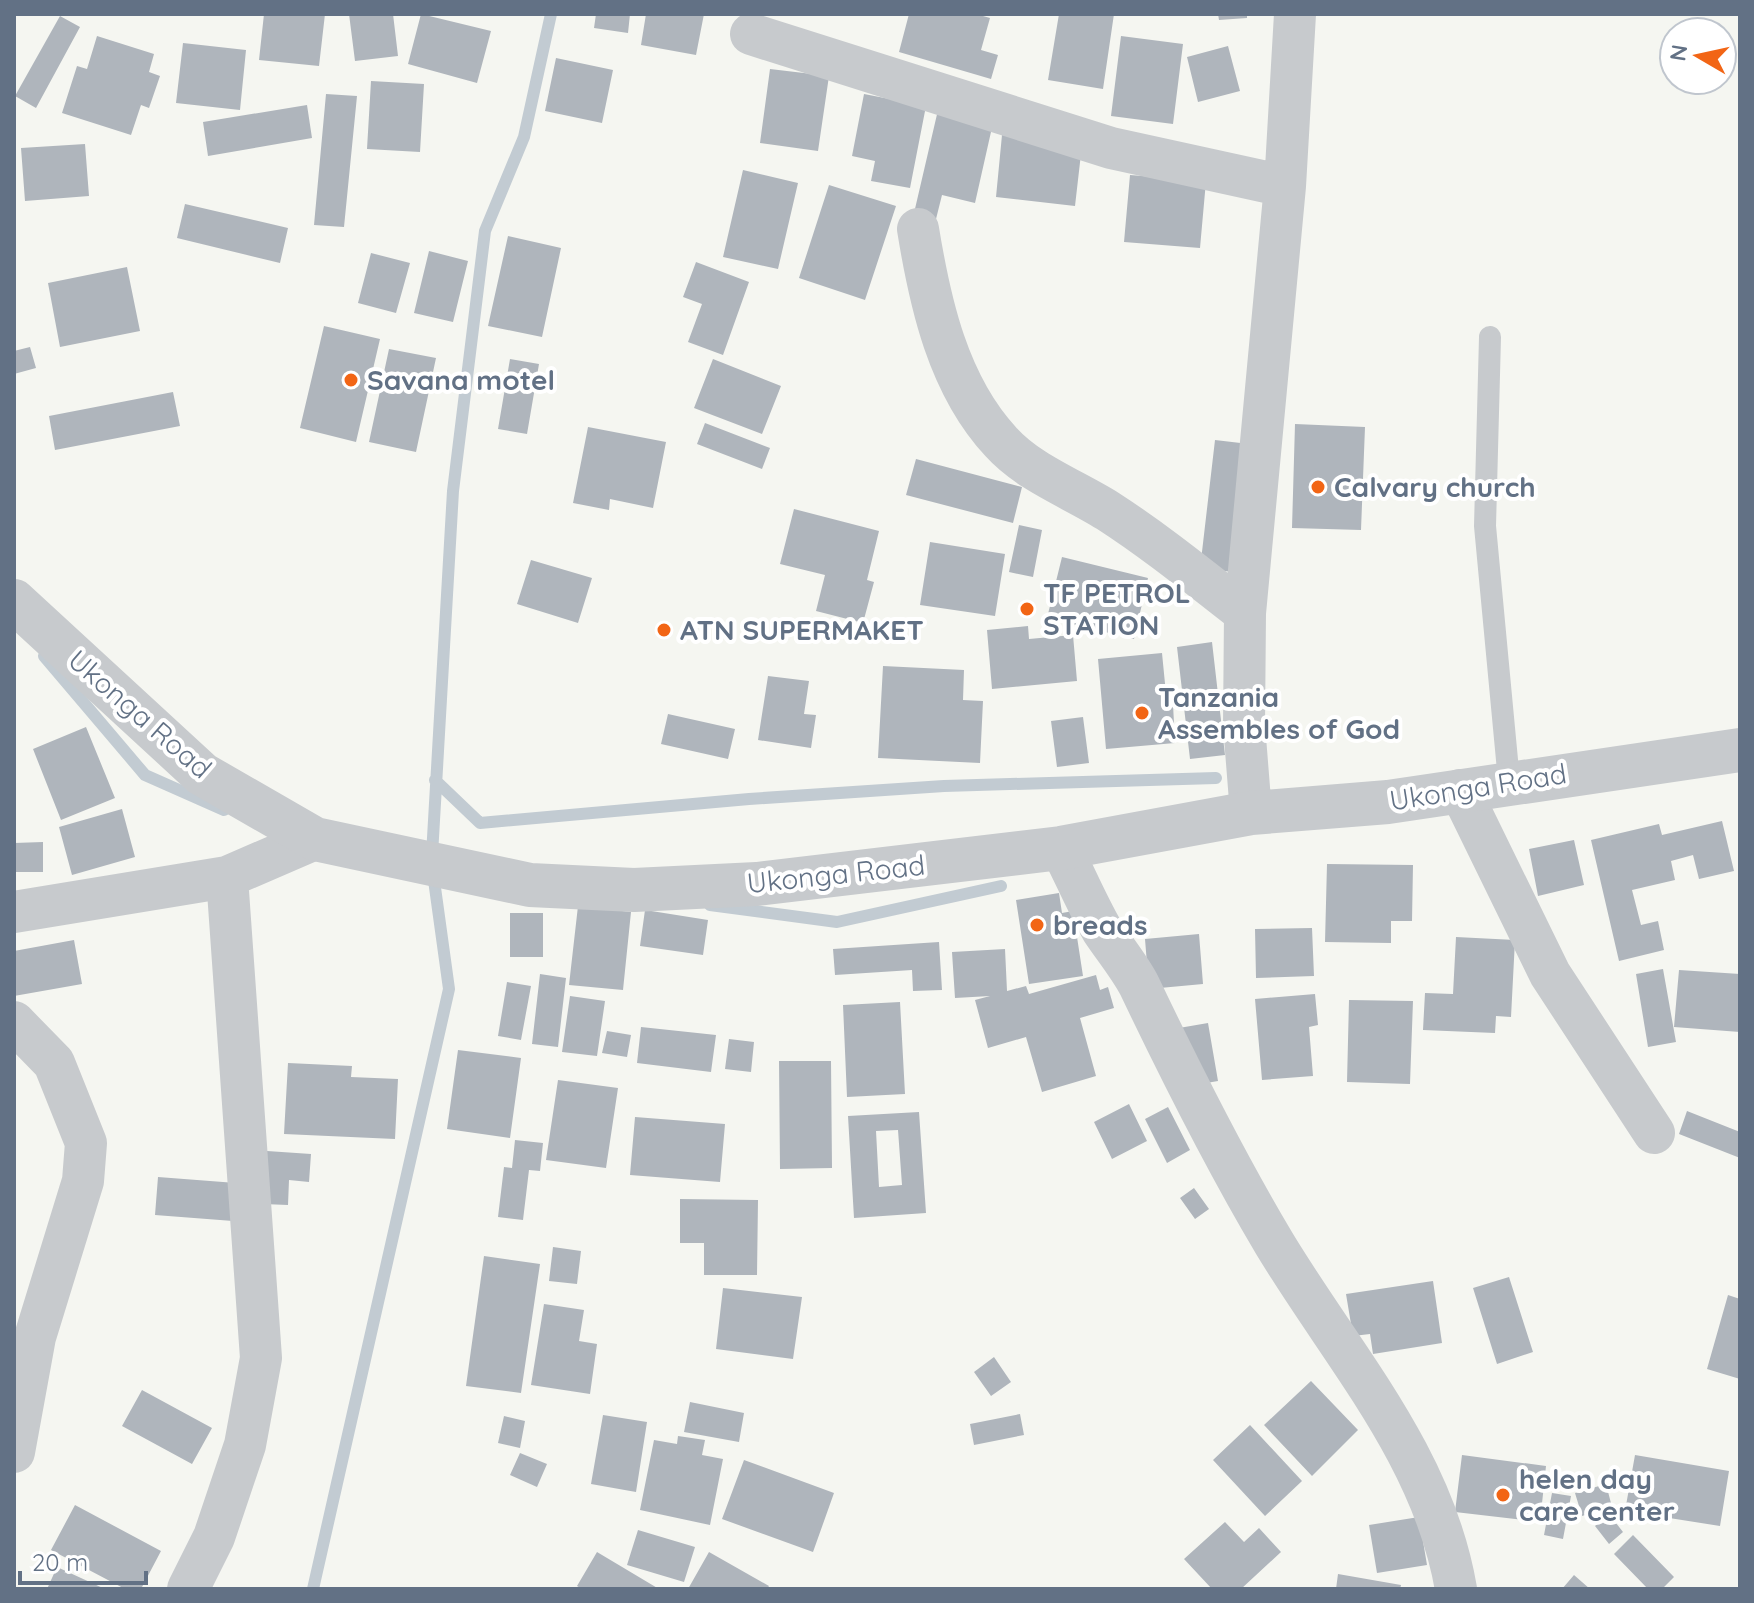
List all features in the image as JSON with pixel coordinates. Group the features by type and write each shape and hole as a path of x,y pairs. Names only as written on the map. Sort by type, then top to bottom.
{"street":[{"path":"1251,813 1244,725 1245,613 1285,186 1295,14"},
{"path":"751,34 1111,148 1285,186"},
{"path":"918,229 931,308 960,378 980,416 1002,444 1040,472 1108,511 1245,613"},
{"name":"Ukonga Road","path":"14,601 202,774 315,839 530,885 634,890 757,884 1061,848 1251,813 1388,802 1509,781 1740,750"},
{"path":"1460,790 1550,974 1654,1133"},
{"path":"14,912 227,877 315,839"},
{"path":"1061,848 1101,928 1137,983 1174,1064 1243,1190 1316,1312 1375,1392 1417,1465 1438,1521 1456,1589"},
{"path":"188,1589 214,1537 245,1445 261,1358 227,877"},
{"path":"14,1022 54,1063 86,1143 83,1181 19,1392 14,1452"}],"lane":[{"path":"1490,337 1485,526 1509,781"}],"building":[{"path":"264,14 325,14 319,66 259,60"},
{"path":"349,14 393,14 398,56 355,61"},
{"path":"421,14 491,31 477,83 408,64"},
{"path":"596,14 630,14 628,33 594,28"},
{"path":"646,14 704,14 696,55 641,45"},
{"path":"909,14 976,14 990,18 981,50 998,55 991,79 899,52"},
{"path":"1059,14 1114,14 1103,89 1048,80"},
{"path":"1218,14 1247,14 1247,18 1219,20"},
{"path":"60,16 80,27 36,108 15,96"},
{"path":"97,36 154,54 149,72 160,76 149,108 141,105 131,135 62,113 77,66 87,69"},
{"path":"1121,36 1183,44 1173,124 1111,116"},
{"path":"183,43 246,50 240,110 176,103"},
{"path":"1228,46 1240,91 1198,102 1187,57"},
{"path":"556,58 613,70 602,123 545,111"},
{"path":"770,69 829,76 818,151 760,143"},
{"path":"371,81 424,84 420,152 367,149"},
{"path":"326,94 357,96 344,227 314,225"},
{"path":"864,94 926,106 910,188 871,181 875,161 852,156"},
{"path":"307,105 312,138 208,156 203,122"},
{"path":"938,110 993,123 975,203 942,195 933,231 911,226"},
{"path":"1002,135 1082,145 1075,206 996,197"},
{"path":"85,144 89,196 25,201 21,148"},
{"path":"743,170 798,183 778,269 723,257"},
{"path":"1130,175 1206,181 1200,248 1124,242"},
{"path":"829,185 896,206 865,300 799,278"},
{"path":"185,204 288,228 280,263 177,238"},
{"path":"508,236 561,248 542,337 488,326"},
{"path":"429,251 468,261 453,322 414,313"},
{"path":"371,253 410,263 396,313 358,303"},
{"path":"696,262 749,282 723,355 688,342 702,304 683,297"},
{"path":"127,267 140,331 60,347 48,283"},
{"path":"324,326 380,339 356,442 300,428"},
{"path":"30,347 36,368 14,374 14,351"},
{"path":"389,349 436,358 416,452 369,442"},
{"path":"510,359 539,364 527,434 498,429"},
{"path":"713,359 781,386 762,434 694,408"},
{"path":"173,392 180,426 55,450 49,416"},
{"path":"705,423 770,448 762,469 697,444"},
{"path":"1295,424 1365,427 1361,530 1292,528"},
{"path":"588,427 666,442 653,508 610,499 609,510 573,503"},
{"path":"1215,440 1249,444 1235,572 1200,569"},
{"path":"916,459 1022,487 1013,523 906,495"},
{"path":"794,509 879,531 867,580 874,582 863,623 816,611 825,575 780,564"},
{"path":"1019,525 1042,530 1033,577 1009,572"},
{"path":"930,542 1005,554 995,616 920,605"},
{"path":"1062,557 1148,578 1134,639 1047,618"},
{"path":"531,560 592,578 578,623 517,604"},
{"path":"1028,626 1029,639 1073,635 1077,681 992,689 987,630"},
{"path":"1212,642 1225,755 1190,759 1177,647"},
{"path":"1162,653 1167,704 1173,704 1175,743 1106,749 1098,659"},
{"path":"883,666 964,670 963,700 983,701 980,763 878,758"},
{"path":"768,676 809,681 804,714 816,715 811,748 758,740"},
{"path":"668,714 735,729 728,759 661,744"},
{"path":"1083,717 1089,763 1057,767 1051,721"},
{"path":"86,727 115,798 61,820 33,749"},
{"path":"122,809 135,857 72,875 59,827"},
{"path":"1722,821 1734,871 1699,879 1693,855 1671,861 1675,880 1632,890 1641,925 1658,921 1664,950 1619,961 1591,840 1659,824 1662,835"},
{"path":"1574,840 1584,885 1538,896 1529,849"},
{"path":"43,842 43,872 14,872 14,843"},
{"path":"1327,864 1413,865 1412,921 1391,921 1391,943 1325,942"},
{"path":"1059,893 1062,913 1073,911 1083,976 1029,984 1016,900"},
{"path":"578,906 631,912 623,990 569,985"},
{"path":"645,910 708,920 703,955 640,946"},
{"path":"510,913 543,913 543,957 510,957"},
{"path":"1312,928 1314,976 1256,978 1255,929"},
{"path":"1199,934 1203,984 1149,989 1145,939"},
{"path":"1456,937 1515,940 1511,1017 1496,1016 1495,1033 1423,1030 1425,993 1453,994"},
{"path":"74,940 82,984 14,996 14,951"},
{"path":"939,942 942,990 913,991 912,970 835,975 833,949"},
{"path":"1005,949 1007,991 1026,986 1029,994 1096,975 1100,990 1108,987 1114,1008 1080,1018 1096,1076 1042,1092 1026,1037 988,1048 975,1000 990,996 955,998 952,952"},
{"path":"1663,969 1676,1042 1648,1047 1636,974"},
{"path":"1679,970 1740,974 1740,1032 1674,1027"},
{"path":"540,974 566,978 558,1047 532,1044"},
{"path":"507,982 531,986 521,1040 498,1036"},
{"path":"1315,994 1318,1025 1309,1027 1313,1076 1262,1080 1255,999"},
{"path":"570,996 605,1001 597,1056 562,1052"},
{"path":"1349,1000 1413,1001 1410,1084 1347,1082"},
{"path":"900,1002 905,1094 847,1097 843,1005"},
{"path":"1208,1023 1218,1081 1189,1086 1179,1028"},
{"path":"641,1027 716,1035 711,1072 637,1063"},
{"path":"607,1031 631,1035 627,1057 602,1053"},
{"path":"729,1039 754,1042 751,1072 725,1069"},
{"path":"458,1050 521,1058 510,1138 447,1129"},
{"path":"779,1061 831,1061 832,1168 780,1169"},
{"path":"288,1063 352,1066 351,1077 398,1079 395,1139 284,1134"},
{"path":"558,1080 618,1088 606,1168 546,1160"},
{"path":"1129,1104 1147,1141 1112,1159 1094,1122"},
{"path":"1168,1107 1190,1150 1167,1163 1145,1119"},
{"path":"1687,1111 1740,1132 1740,1158 1679,1134"},
{"path":"919,1112 926,1213 854,1218 848,1116","holes":["898,1130 902,1185 879,1187 876,1131"]},
{"path":"635,1117 725,1124 720,1182 630,1175"},
{"path":"515,1140 543,1143 540,1171 529,1170 523,1220 498,1217 504,1167 512,1168"},
{"path":"267,1151 311,1154 309,1182 289,1180 288,1205 263,1204"},
{"path":"158,1177 236,1183 233,1221 155,1215"},
{"path":"1194,1188 1209,1209 1195,1219 1180,1198"},
{"path":"680,1199 758,1200 757,1275 704,1275 704,1243 680,1243"},
{"path":"553,1247 581,1251 577,1284 549,1281"},
{"path":"484,1256 540,1264 521,1393 466,1386"},
{"path":"1509,1277 1533,1352 1497,1364 1473,1288"},
{"path":"1433,1281 1442,1343 1373,1354 1370,1334 1353,1336 1346,1294"},
{"path":"723,1288 802,1297 793,1359 716,1349"},
{"path":"1728,1295 1740,1299 1740,1379 1707,1369"},
{"path":"544,1304 584,1310 579,1341 597,1344 590,1394 531,1385"},
{"path":"994,1357 1011,1382 991,1396 974,1372"},
{"path":"1311,1381 1358,1430 1312,1476 1264,1425"},
{"path":"142,1390 212,1428 192,1464 122,1426"},
{"path":"690,1402 744,1413 739,1442 684,1432"},
{"path":"1020,1414 1024,1435 974,1445 970,1424"},
{"path":"603,1415 647,1422 636,1492 591,1484"},
{"path":"504,1416 525,1421 520,1448 498,1443"},
{"path":"1250,1425 1302,1481 1265,1516 1213,1460"},
{"path":"678,1436 705,1440 702,1455 723,1459 710,1525 640,1510 654,1440 677,1444"},
{"path":"520,1453 547,1464 537,1487 510,1475"},
{"path":"1462,1455 1546,1466 1540,1522 1455,1512"},
{"path":"1635,1455 1729,1471 1720,1526 1625,1511"},
{"path":"744,1460 834,1493 813,1552 722,1519"},
{"path":"1606,1484 1612,1507 1582,1516 1575,1493"},
{"path":"1552,1493 1571,1496 1563,1539 1544,1535"},
{"path":"75,1505 161,1551 141,1589 125,1589 51,1550"},
{"path":"1609,1514 1623,1532 1609,1544 1595,1526"},
{"path":"1419,1517 1427,1565 1377,1573 1369,1525"},
{"path":"1225,1522 1244,1542 1259,1528 1281,1552 1241,1589 1212,1589 1184,1559"},
{"path":"638,1530 695,1547 684,1582 627,1565"},
{"path":"1633,1535 1674,1577 1662,1589 1648,1589 1614,1554"},
{"path":"597,1552 659,1589 582,1589 577,1586"},
{"path":"709,1552 769,1586 767,1589 688,1589"},
{"path":"57,1567 105,1589 47,1589"},
{"path":"1338,1574 1401,1585 1400,1589 1336,1589"},
{"path":"1574,1575 1590,1589 1562,1589"}],"waterway":[{"path":"432,855 453,491 485,231 524,137 551,14"},
{"path":"44,656 145,775 224,810"},
{"path":"435,780 480,823 749,799 944,786 1216,778"},
{"path":"313,1589 449,989 433,873"},
{"path":"710,905 837,922 1001,886"}],"place":[{"name":"Savana motel","path":"351,380"},
{"name":"Calvary church","path":"1318,487"},
{"name":"TF PETROL STATION","path":"1027,609"},
{"name":"ATN SUPERMAKET","path":"664,630"},
{"name":"Tanzania Assembles of God","path":"1142,713"},
{"name":"breads","path":"1037,925"},
{"name":"helen day care center","path":"1503,1495"}]}
